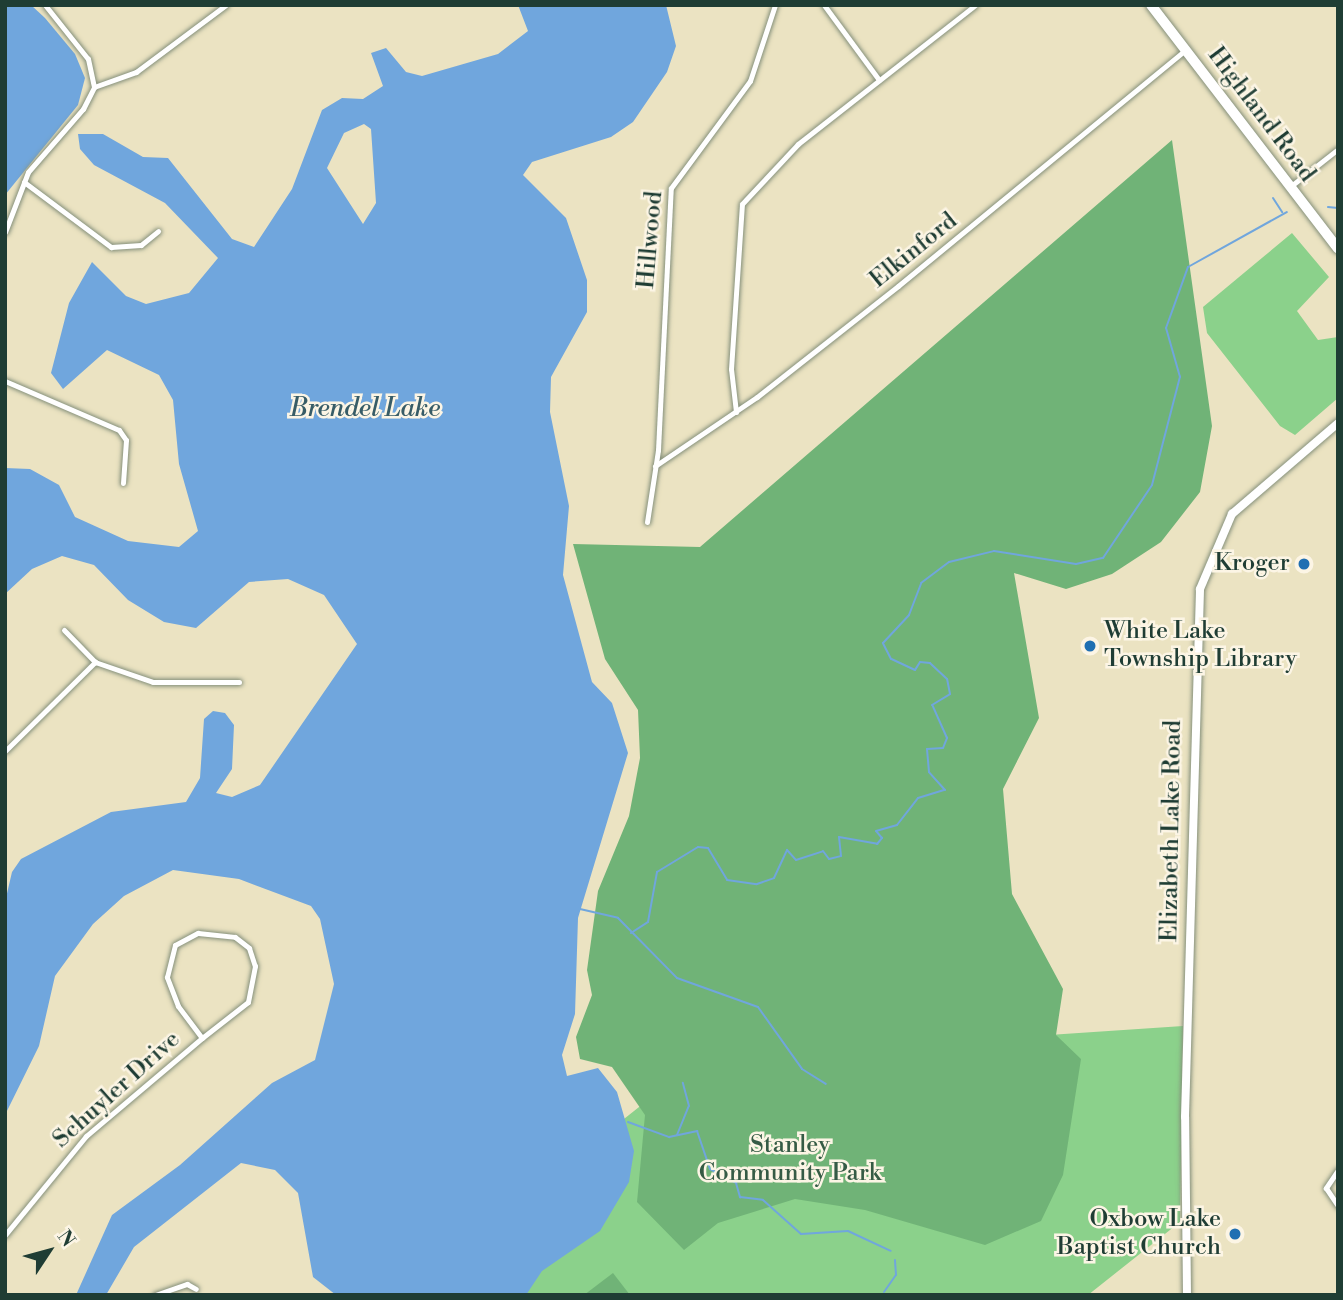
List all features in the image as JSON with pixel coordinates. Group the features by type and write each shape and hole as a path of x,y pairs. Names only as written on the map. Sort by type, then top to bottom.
{"highway":[{"name":"Highland Road","path":"1151,5 1338,249"}],"street":[{"path":"46,5 88,59 94,87"},
{"path":"5,232 24,182 94,87 136,72 226,5"},
{"name":"Hillwood","path":"647,522 655,466 671,188 750,80 775,5"},
{"path":"824,5 878,80"},
{"path":"736,412 731,369 742,204 775,164 975,5"},
{"name":"Elkinford","path":"655,466 736,412 1120,109 1185,50"},
{"path":"1290,187 1338,149"},
{"path":"24,182 111,247 141,245 158,231"},
{"path":"5,381 119,430 126,440 123,483"},
{"name":"Elizabeth Lake Road","path":"1187,1295 1185,1117 1200,589 1232,514 1338,423"},
{"path":"64,630 95,662 177,687 239,682"},
{"path":"5,751 95,662"},
{"name":"Schuyler Drive","path":"5,1235 86,1136 202,1038 236,1014 254,988 253,957 235,937 184,936 168,961 171,993 202,1038"},
{"path":"1338,1170 1326,1188 1338,1206"},
{"path":"155,1295 187,1284 196,1289"}],"green space":[{"path":"1172,140 1212,426 1200,492 1161,542 1112,574 1066,589 1014,573 1039,718 1003,789 1012,894 1063,989 1056,1035 1081,1059 1063,1175 1041,1221 985,1245 865,1210 795,1199 718,1223 684,1250 637,1202 645,1115 612,1067 580,1059 576,1037 592,995 587,970 598,891 629,816 640,758 638,710 605,659 573,544 700,547"},
{"path":"1292,233 1329,277 1297,311 1318,340 1338,337 1338,398 1295,435 1280,426 1207,333 1203,307"},
{"name":"Stanley Community Park","path":"813,969 1034,1036 1183,1026 1180,1222 1088,1295 402,1295"},
{"path":"613,1273 630,1295 584,1295"}],"water":[{"path":"5,5 31,5 75,54 85,78 78,105 5,195"},
{"name":"Brendel Lake","path":"518,5 666,5 676,46 667,72 633,122 611,137 532,162 523,175 566,218 587,280 587,312 551,377 550,412 569,506 563,575 592,682 612,703 628,753 578,918 575,1014 562,1055 567,1076 598,1068 617,1092 634,1151 629,1182 600,1231 542,1271 526,1295 336,1295 313,1277 298,1193 275,1170 241,1163 134,1247 106,1295 76,1295 112,1215 180,1165 272,1083 315,1060 334,984 320,919 311,906 239,879 173,870 124,896 93,924 55,976 39,1046 5,1115 5,902 12,872 21,859 111,812 186,802 200,778 204,719 213,711 225,713 234,725 232,769 216,793 232,797 260,785 357,644 324,595 288,579 249,582 196,628 164,622 128,600 94,565 62,556 32,569 5,594 5,468 30,469 59,485 75,517 128,541 179,547 198,531 179,464 173,400 159,375 107,350 63,389 51,373 69,303 92,262 126,296 146,304 189,293 218,258 165,203 94,165 80,149 78,134 103,134 143,157 168,158 232,239 254,247 292,189 322,110 342,98 363,99 383,86 371,53 386,48 406,72 422,76 498,54 528,31","holes":["364,124 371,129 376,203 363,224 327,168 344,133"]}],"waterway":[{"path":"1273,198 1282,212"},
{"path":"1328,207 1338,208"},
{"path":"631,933 648,922 657,872 698,847 708,848 727,880 757,884 774,878 787,850 796,860 823,851 829,859 841,856 839,837 877,844 882,838 876,831 897,825 918,798 945,790 929,772 927,749 943,748 947,738 932,705 950,694 947,679 930,663 920,662 915,670 891,659 883,643 909,615 921,583 949,562 994,551 1076,564 1103,558 1152,485 1180,377 1166,328 1188,267 1287,212"},
{"path":"580,909 618,918 677,978 758,1007 802,1069 826,1084"},
{"path":"677,1135 689,1106 683,1083"},
{"path":"628,1122 669,1137 697,1131 710,1169 736,1183 740,1197 763,1200 801,1234 848,1231 891,1251"},
{"path":"884,1292 896,1275 895,1260"}],"place":[{"name":"Kroger","path":"1304,564"},
{"name":"White Lake Township Library","path":"1090,646"},
{"name":"Oxbow Lake Baptist Church","path":"1235,1234"}]}
